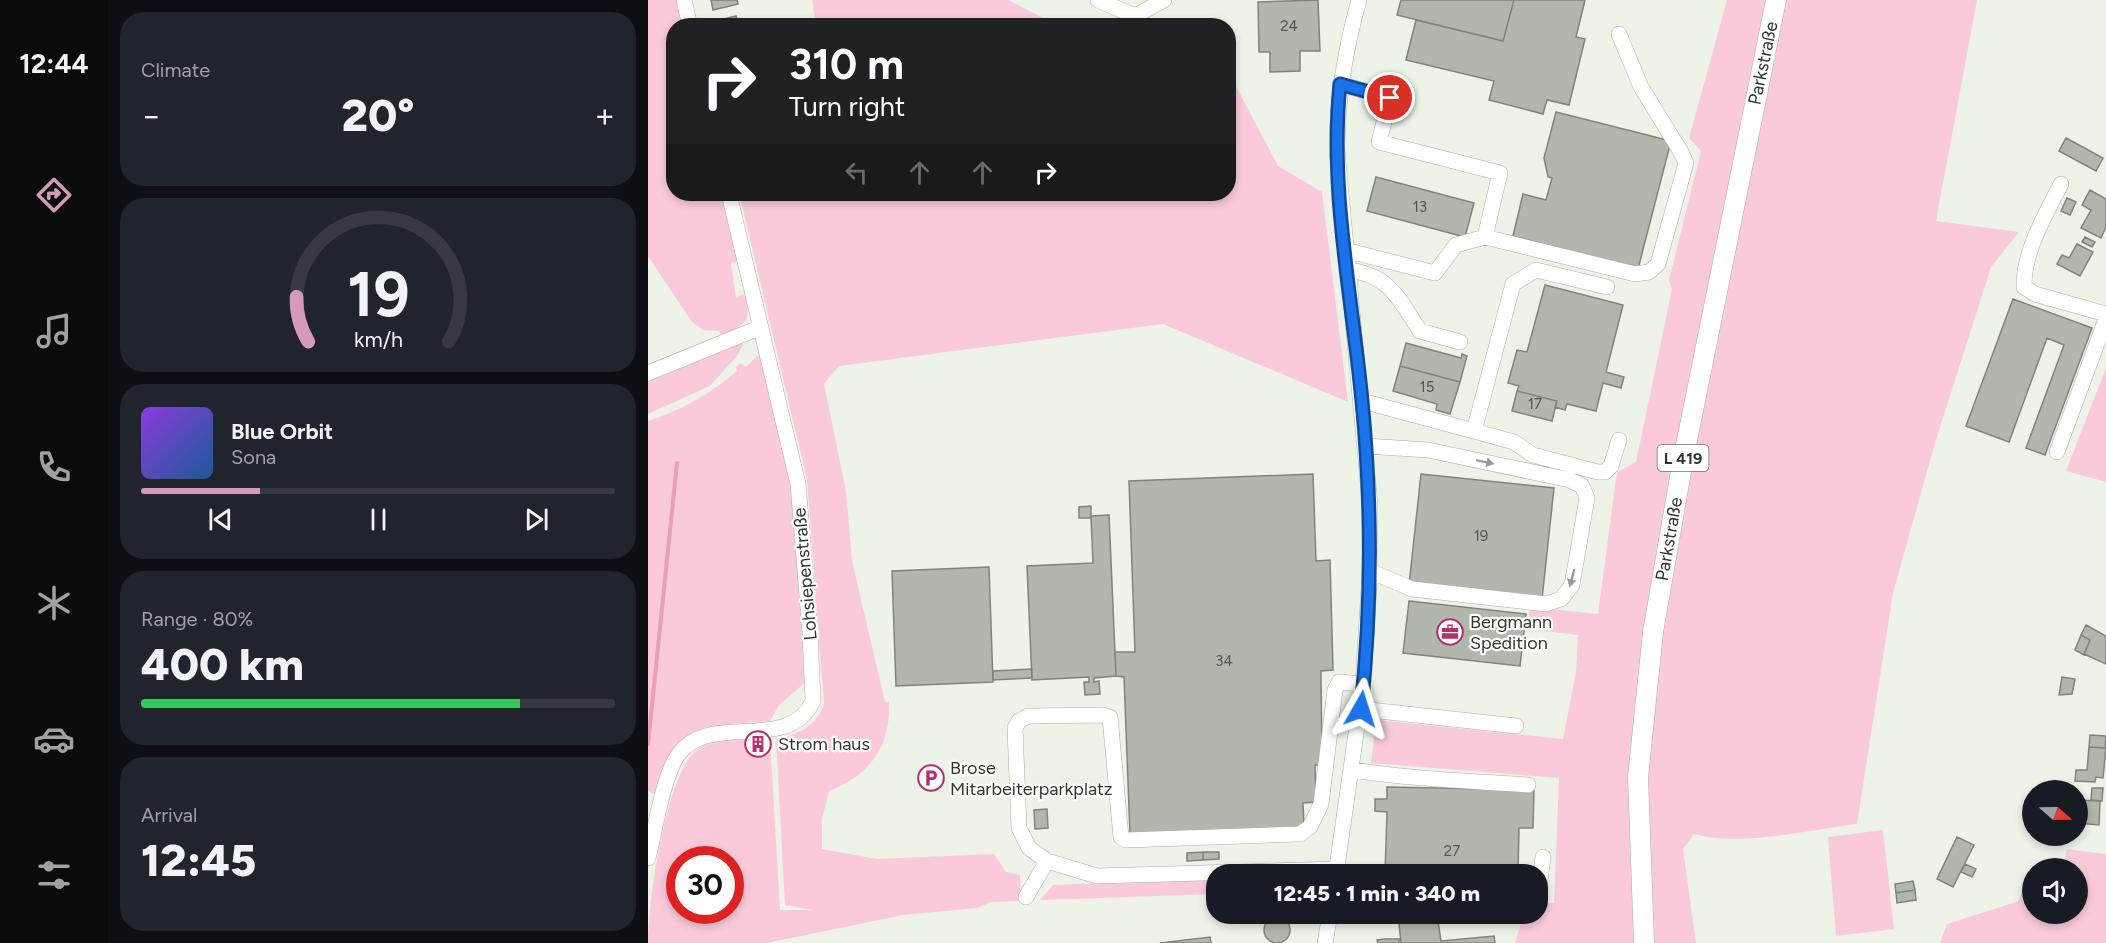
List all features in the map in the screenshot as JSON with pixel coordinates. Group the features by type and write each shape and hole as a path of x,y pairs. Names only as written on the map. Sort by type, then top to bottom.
{"main road":[{"name":"Parkstraße","path":"1644,943 1638,777 1653,632 1687,437 1776,0"}],"street":[{"path":"684,0 688,18"},
{"path":"1098,0 1135,16 1164,0"},
{"path":"1337,864 1361,709 1370,572 1370,504 1366,446 1337,150 1340,84 1344,57 1359,0"},
{"path":"1345,250 1435,273 1456,245 1485,237 1635,274 1649,272 1658,264 1686,164 1682,152 1641,87 1619,34"},
{"path":"1340,84 1390,98 1379,142 1500,173 1485,237"},
{"path":"2061,184 2033,246 2024,275 2025,287 2035,294 2106,314"},
{"name":"Lohsiepenstraße","path":"648,858 669,773 678,755 694,740 709,734 777,729 795,722 808,712 813,701 798,484 731,201"},
{"path":"1348,270 1369,272 1388,284 1420,331 1460,342"},
{"path":"1474,431 1513,284 1536,270 1607,287"},
{"path":"2057,452 2106,319"},
{"path":"648,373 761,327"},
{"path":"1362,401 1515,442 1533,455 1598,472 1605,472 1611,466 1619,440"},
{"path":"1366,446 1428,450 1570,480 1582,486 1587,498 1572,585 1561,599 1546,604 1412,589 1370,572"},
{"path":"1206,874 1097,876 1047,861 1029,848 1019,828 1015,728 1019,721 1028,716 1104,715 1110,717 1121,837 1126,840 1300,834 1310,827 1321,804 1335,690 1339,682 1363,684"},
{"path":"1361,709 1516,726"},
{"path":"1353,770 1432,780 1481,780 1528,785"},
{"path":"1542,864 1543,857"},
{"path":"1026,897 1047,861"},
{"path":"1325,943 1328,924"}],"shaded area":[{"path":"648,0 678,0 682,18 666,18 666,201 725,201 739,261 731,263 736,298 742,294 748,298 747,319 737,329 721,335 719,331 703,330 692,322 648,256"},
{"path":"812,0 1008,0 1043,18 815,18"},
{"path":"1727,0 1977,0 1936,221 2019,232 1991,267 1935,443 1893,593 1857,824 1753,838 1712,838 1694,834 1683,849 1696,943 1515,943 1521,924 1548,924 1548,903 1554,903 1559,778 1371,763 1376,720 1563,739 1576,672 1578,635 1527,629 1530,607 1598,614 1616,479 1618,472 1636,462 1672,289 1669,280 1701,151 1689,138"},
{"path":"1236,86 1278,166 1322,192 1348,402 1163,324 839,366 824,384 846,491 852,561 885,702 889,702 889,718 882,746 867,768 856,777 829,791 822,819 822,849 877,859 994,854 1006,872 1020,875 1021,901 991,902 977,908 903,915 767,943 648,943 651,899 661,837 678,779 689,759 701,747 717,742 770,740 780,910 813,910 785,905 776,739 792,735 811,724 824,705 807,479 741,201 1236,201"},
{"path":"742,340 743,345 737,356 710,386 648,414 648,379 675,371"},
{"path":"761,352 794,490 807,681 779,705 770,721 713,727 688,737 668,758 657,795 648,791 648,421 672,412 706,394 737,371 736,367 740,363 746,367"},
{"path":"2106,368 2106,482 2066,471"},
{"path":"1883,830 1894,929 1836,936 1828,837"},
{"path":"2067,849 2106,854 2106,943 1940,943 1947,924 2019,901 2022,892 2022,924 2088,924 2088,858 2065,858"},
{"path":"1206,878 1206,894 1040,900 1053,885"}],"building":[{"path":"711,0 737,0 738,4 713,10"},
{"path":"1318,0 1320,51 1300,51 1300,71 1270,72 1270,52 1259,52 1258,2"},
{"path":"1401,0 1514,0 1503,41 1397,15"},
{"path":"1514,0 1585,0 1576,37 1585,39 1569,105 1547,100 1543,114 1489,100 1494,81 1406,60 1416,20 1503,41"},
{"path":"1556,112 1671,141 1638,269 1513,236 1523,194 1546,200 1552,178 1548,177 1544,158"},
{"path":"2066,138 2103,158 2096,171 2059,151"},
{"path":"1376,177 1474,203 1465,237 1367,211"},
{"path":"2090,190 2106,199 2106,227 2101,238 2081,228 2091,210 2082,205"},
{"path":"2067,198 2076,202 2070,215 2061,211"},
{"path":"2085,237 2095,242 2092,247 2082,242"},
{"path":"2077,244 2093,252 2080,276 2057,264 2062,255 2069,258"},
{"path":"1545,285 1623,305 1606,372 1624,377 1621,388 1603,383 1596,411 1567,404 1565,410 1555,407 1557,401 1517,391 1519,386 1508,383 1517,350 1527,352"},
{"path":"2013,299 2092,328 2045,455 2026,448 2064,345 2047,338 2009,442 1966,426"},
{"path":"1406,343 1461,358 1462,354 1467,356 1460,382 1400,366"},
{"path":"1400,366 1460,382 1450,414 1436,410 1437,404 1393,391"},
{"path":"1517,391 1557,401 1552,421 1512,411"},
{"path":"1313,474 1316,561 1330,560 1333,670 1321,671 1322,765 1315,765 1316,802 1303,803 1304,827 1130,834 1124,677 1116,676 1115,652 1135,652 1129,481"},
{"path":"1421,474 1554,488 1542,599 1409,585"},
{"path":"1091,506 1091,518 1079,518 1079,507"},
{"path":"1109,515 1116,676 1094,678 1094,682 1099,681 1100,694 1085,695 1084,682 1089,682 1089,677 1032,680 1027,566 1093,563 1091,516"},
{"path":"989,567 993,682 896,686 892,571"},
{"path":"1409,601 1526,614 1520,666 1403,653"},
{"path":"2086,625 2106,636 2106,664 2084,654 2090,640 2081,635"},
{"path":"2081,635 2090,640 2084,655 2075,650"},
{"path":"1032,669 1032,678 993,680 993,671"},
{"path":"2062,677 2075,679 2072,694 2059,695"},
{"path":"2090,735 2106,736 2105,748 2089,747"},
{"name":"Strom haus","path":"764,740 764,747 752,747 752,741"},
{"path":"2089,747 2106,748 2103,778 2096,777 2095,782 2075,780 2076,770 2087,770"},
{"path":"1387,787 1534,790 1533,828 1519,828 1518,864 1385,864 1387,812 1375,811 1375,799 1387,799"},
{"path":"2092,788 2103,788 2102,801 2091,800"},
{"path":"2088,800 2100,801 2099,825 2088,824"},
{"path":"1047,809 1048,828 1035,829 1034,810"},
{"path":"1957,837 1974,845 1953,887 1937,879"},
{"path":"1203,852 1203,860 1187,861 1187,853"},
{"path":"1203,852 1219,852 1219,859 1203,860"},
{"path":"1965,864 1976,869 1972,877 1961,872"},
{"path":"1913,881 1915,890 1896,893 1895,884"},
{"path":"1915,890 1916,900 1897,903 1896,893"},
{"path":"1265,924 1289,925 1287,940 1277,943 1267,940 1264,930"},
{"path":"1399,924 1438,924 1441,941 1494,936 1495,943 1401,943"},
{"path":"1210,937 1211,943 1160,943"},
{"path":"1399,939 1399,943 1378,943 1377,940"}],"waterway":[{"path":"648,744 677,463"}],"place":[{"name":"Bergmann Spedition","path":"1450,632"},
{"name":"Strom haus","path":"758,744"},
{"name":"Brose Mitarbeiterparkplatz","path":"931,778"}],"route":[{"path":"1361,709 1370,572 1370,504 1362,401 1338,185 1337,116 1340,84 1390,98"}]}
